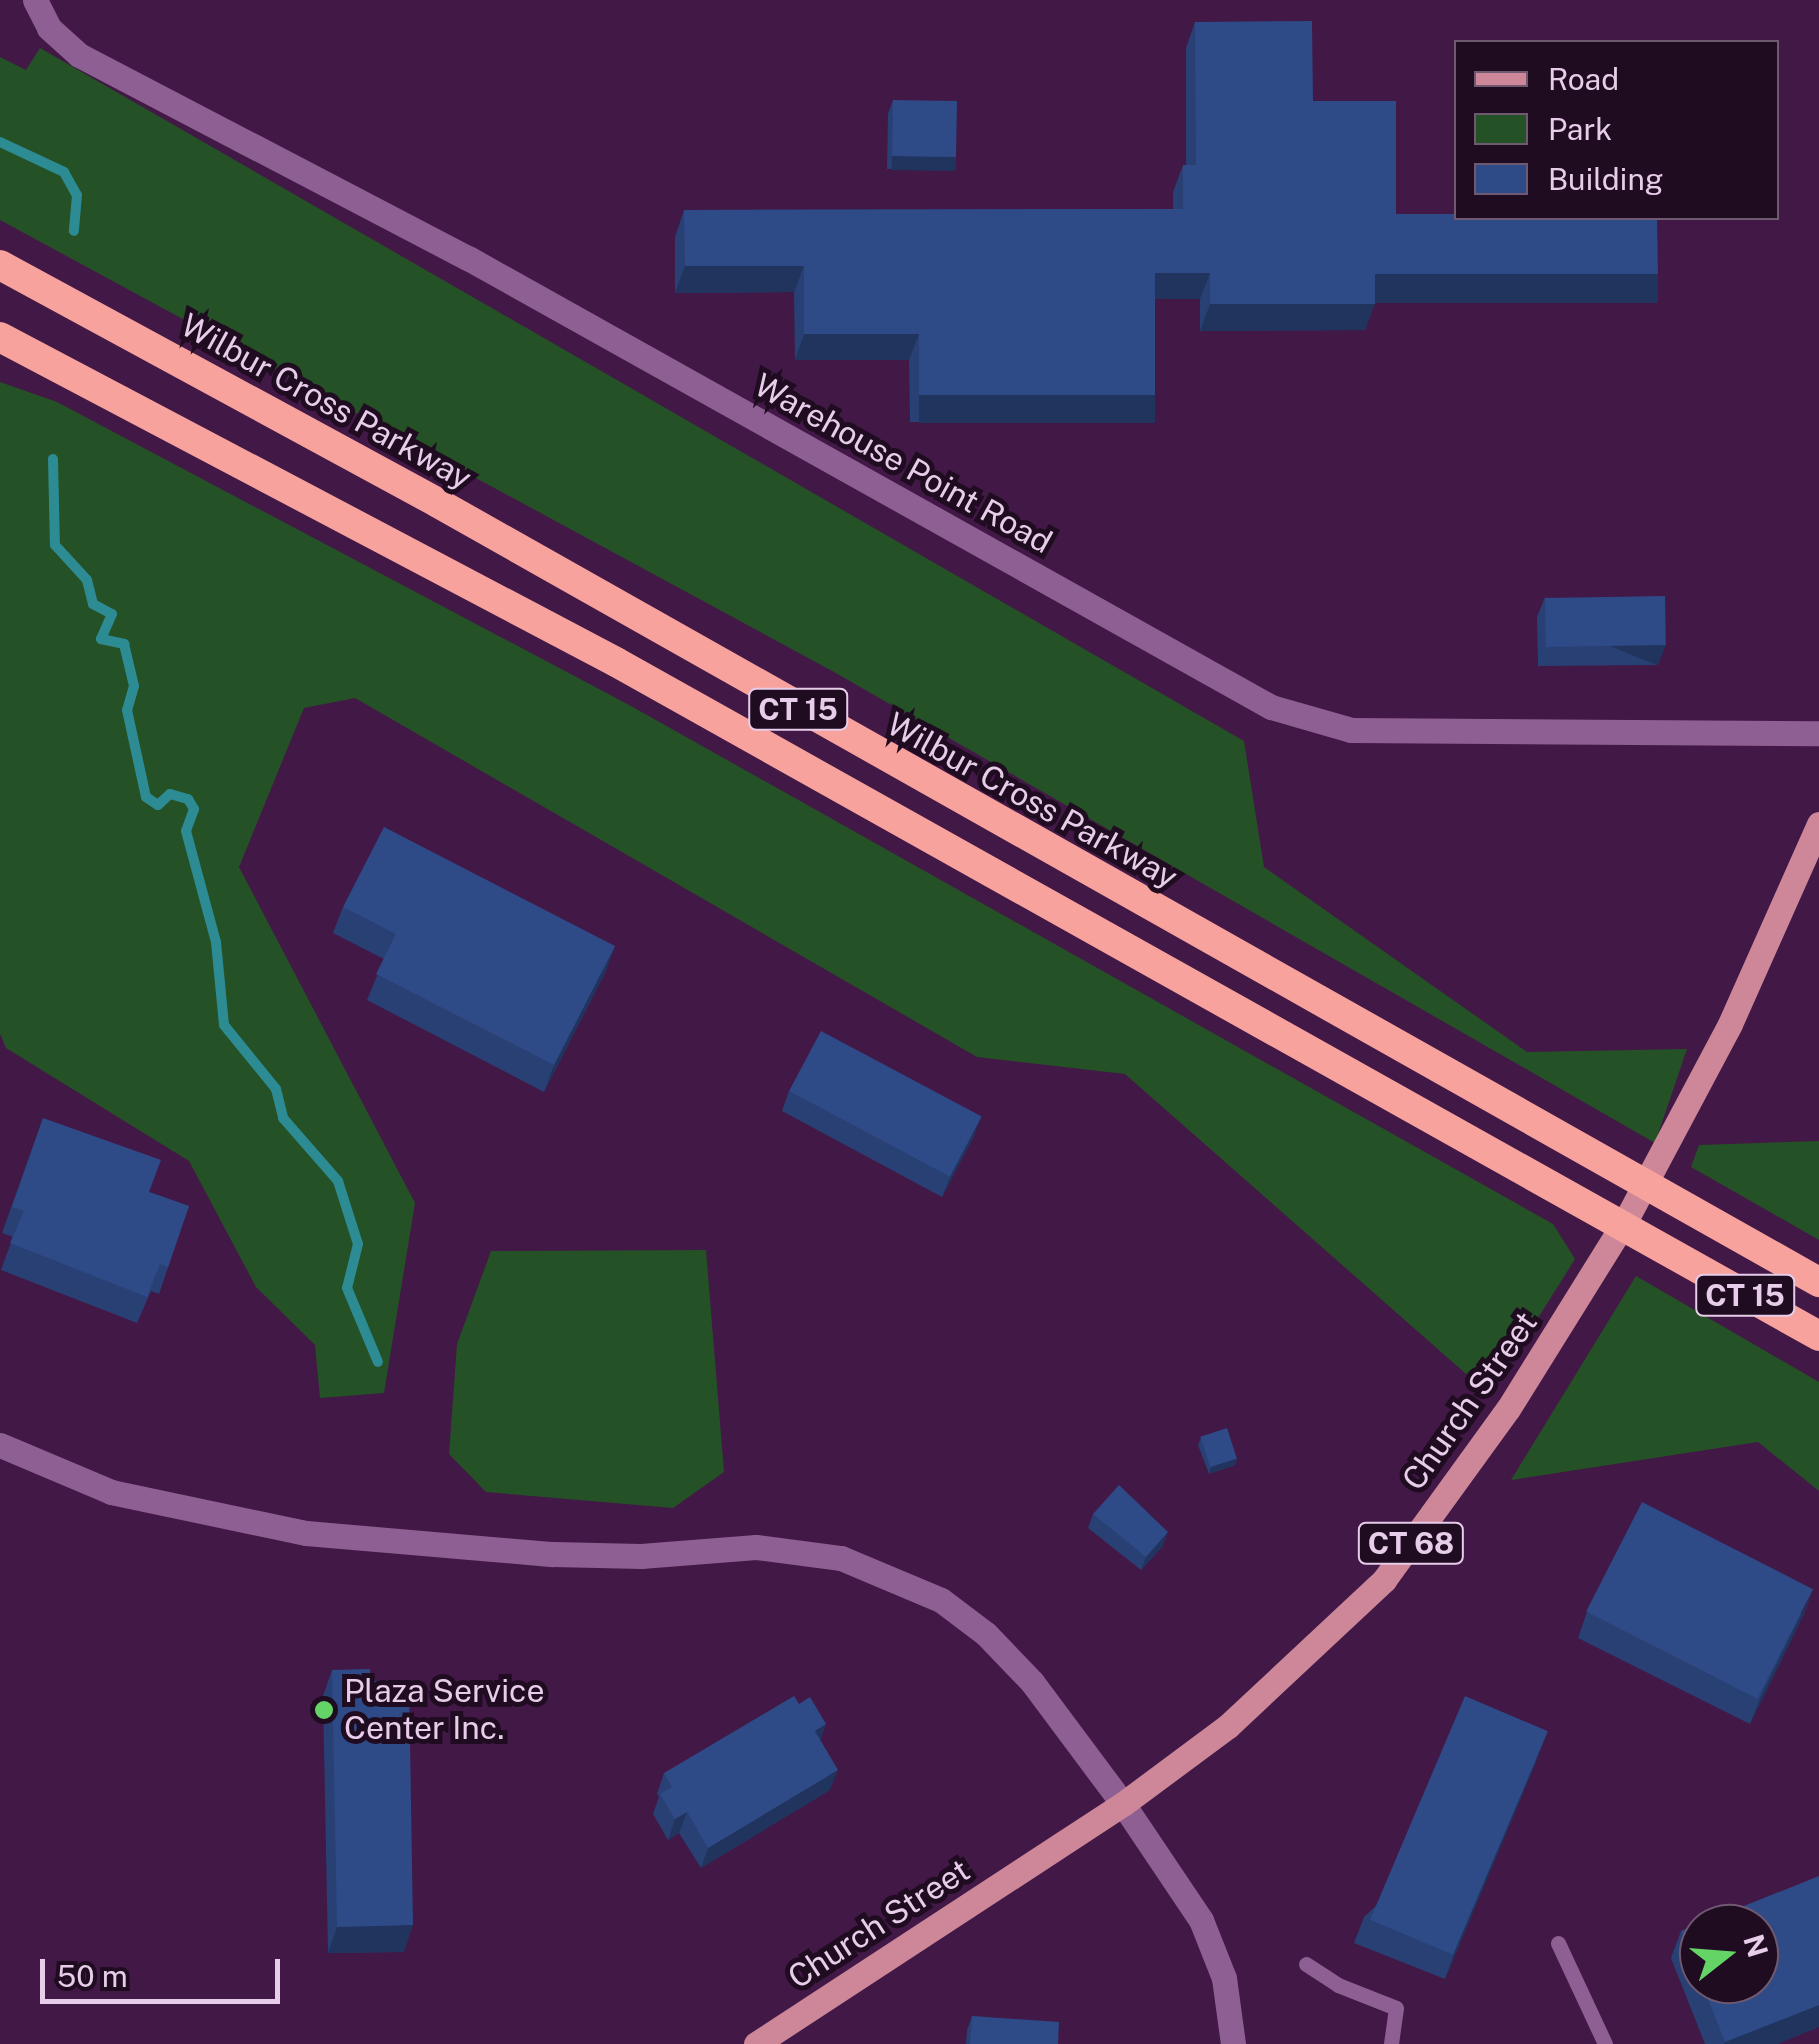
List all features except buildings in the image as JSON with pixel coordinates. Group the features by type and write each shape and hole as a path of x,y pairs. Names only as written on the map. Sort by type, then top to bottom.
{"highway":[{"name":"Wilbur Cross Parkway","path":"0,265 421,494 1819,1282"},
{"name":"CT 15","path":"0,337 616,662 1819,1336"}],"main road":[{"name":"Church Street","path":"756,2044 1124,1804 1228,1726 1384,1580 1508,1408 1680,1121 1787,906 1819,824"}],"street":[{"name":"Warehouse Point Road","path":"35,0 49,28 79,55 468,258 1271,707 1351,730 1819,733"},
{"path":"0,1445 111,1492 306,1533 553,1554 642,1556 756,1546 841,1558 942,1600 986,1634 1032,1682 1124,1804 1201,1920 1224,1978 1234,2044"}],"lane":[{"path":"1558,1942 1605,2044"},
{"path":"1306,1964 1338,1985 1396,2008 1391,2044"}],"green space":[{"path":"40,48 1244,741 1264,867 1527,1052 1687,1049 1655,1143 834,672 0,220 0,57 26,70"},
{"path":"0,382 57,402 631,706 1553,1224 1575,1259 1490,1395 1125,1074 977,1057 355,698 304,708 239,867 415,1203 384,1393 320,1398 315,1345 256,1287 189,1161 6,1048 0,1034"},
{"path":"1819,1141 1819,1240 1691,1167 1699,1145"},
{"path":"706,1250 724,1472 673,1508 486,1492 449,1454 457,1344 491,1251"},
{"path":"1636,1276 1819,1382 1819,1491 1758,1442 1511,1480"}],"waterway":[{"path":"0,142 64,172 77,195 74,231"},
{"path":"53,459 55,545 87,580 93,604 112,614 101,639 124,644 134,686 127,710 146,797 158,805 170,794 188,799 194,809 186,831 216,942 224,1025 276,1089 283,1118 338,1181 358,1244 347,1288 378,1362"}],"place":[{"name":"Plaza Service Center Inc.","path":"324,1710"}]}
